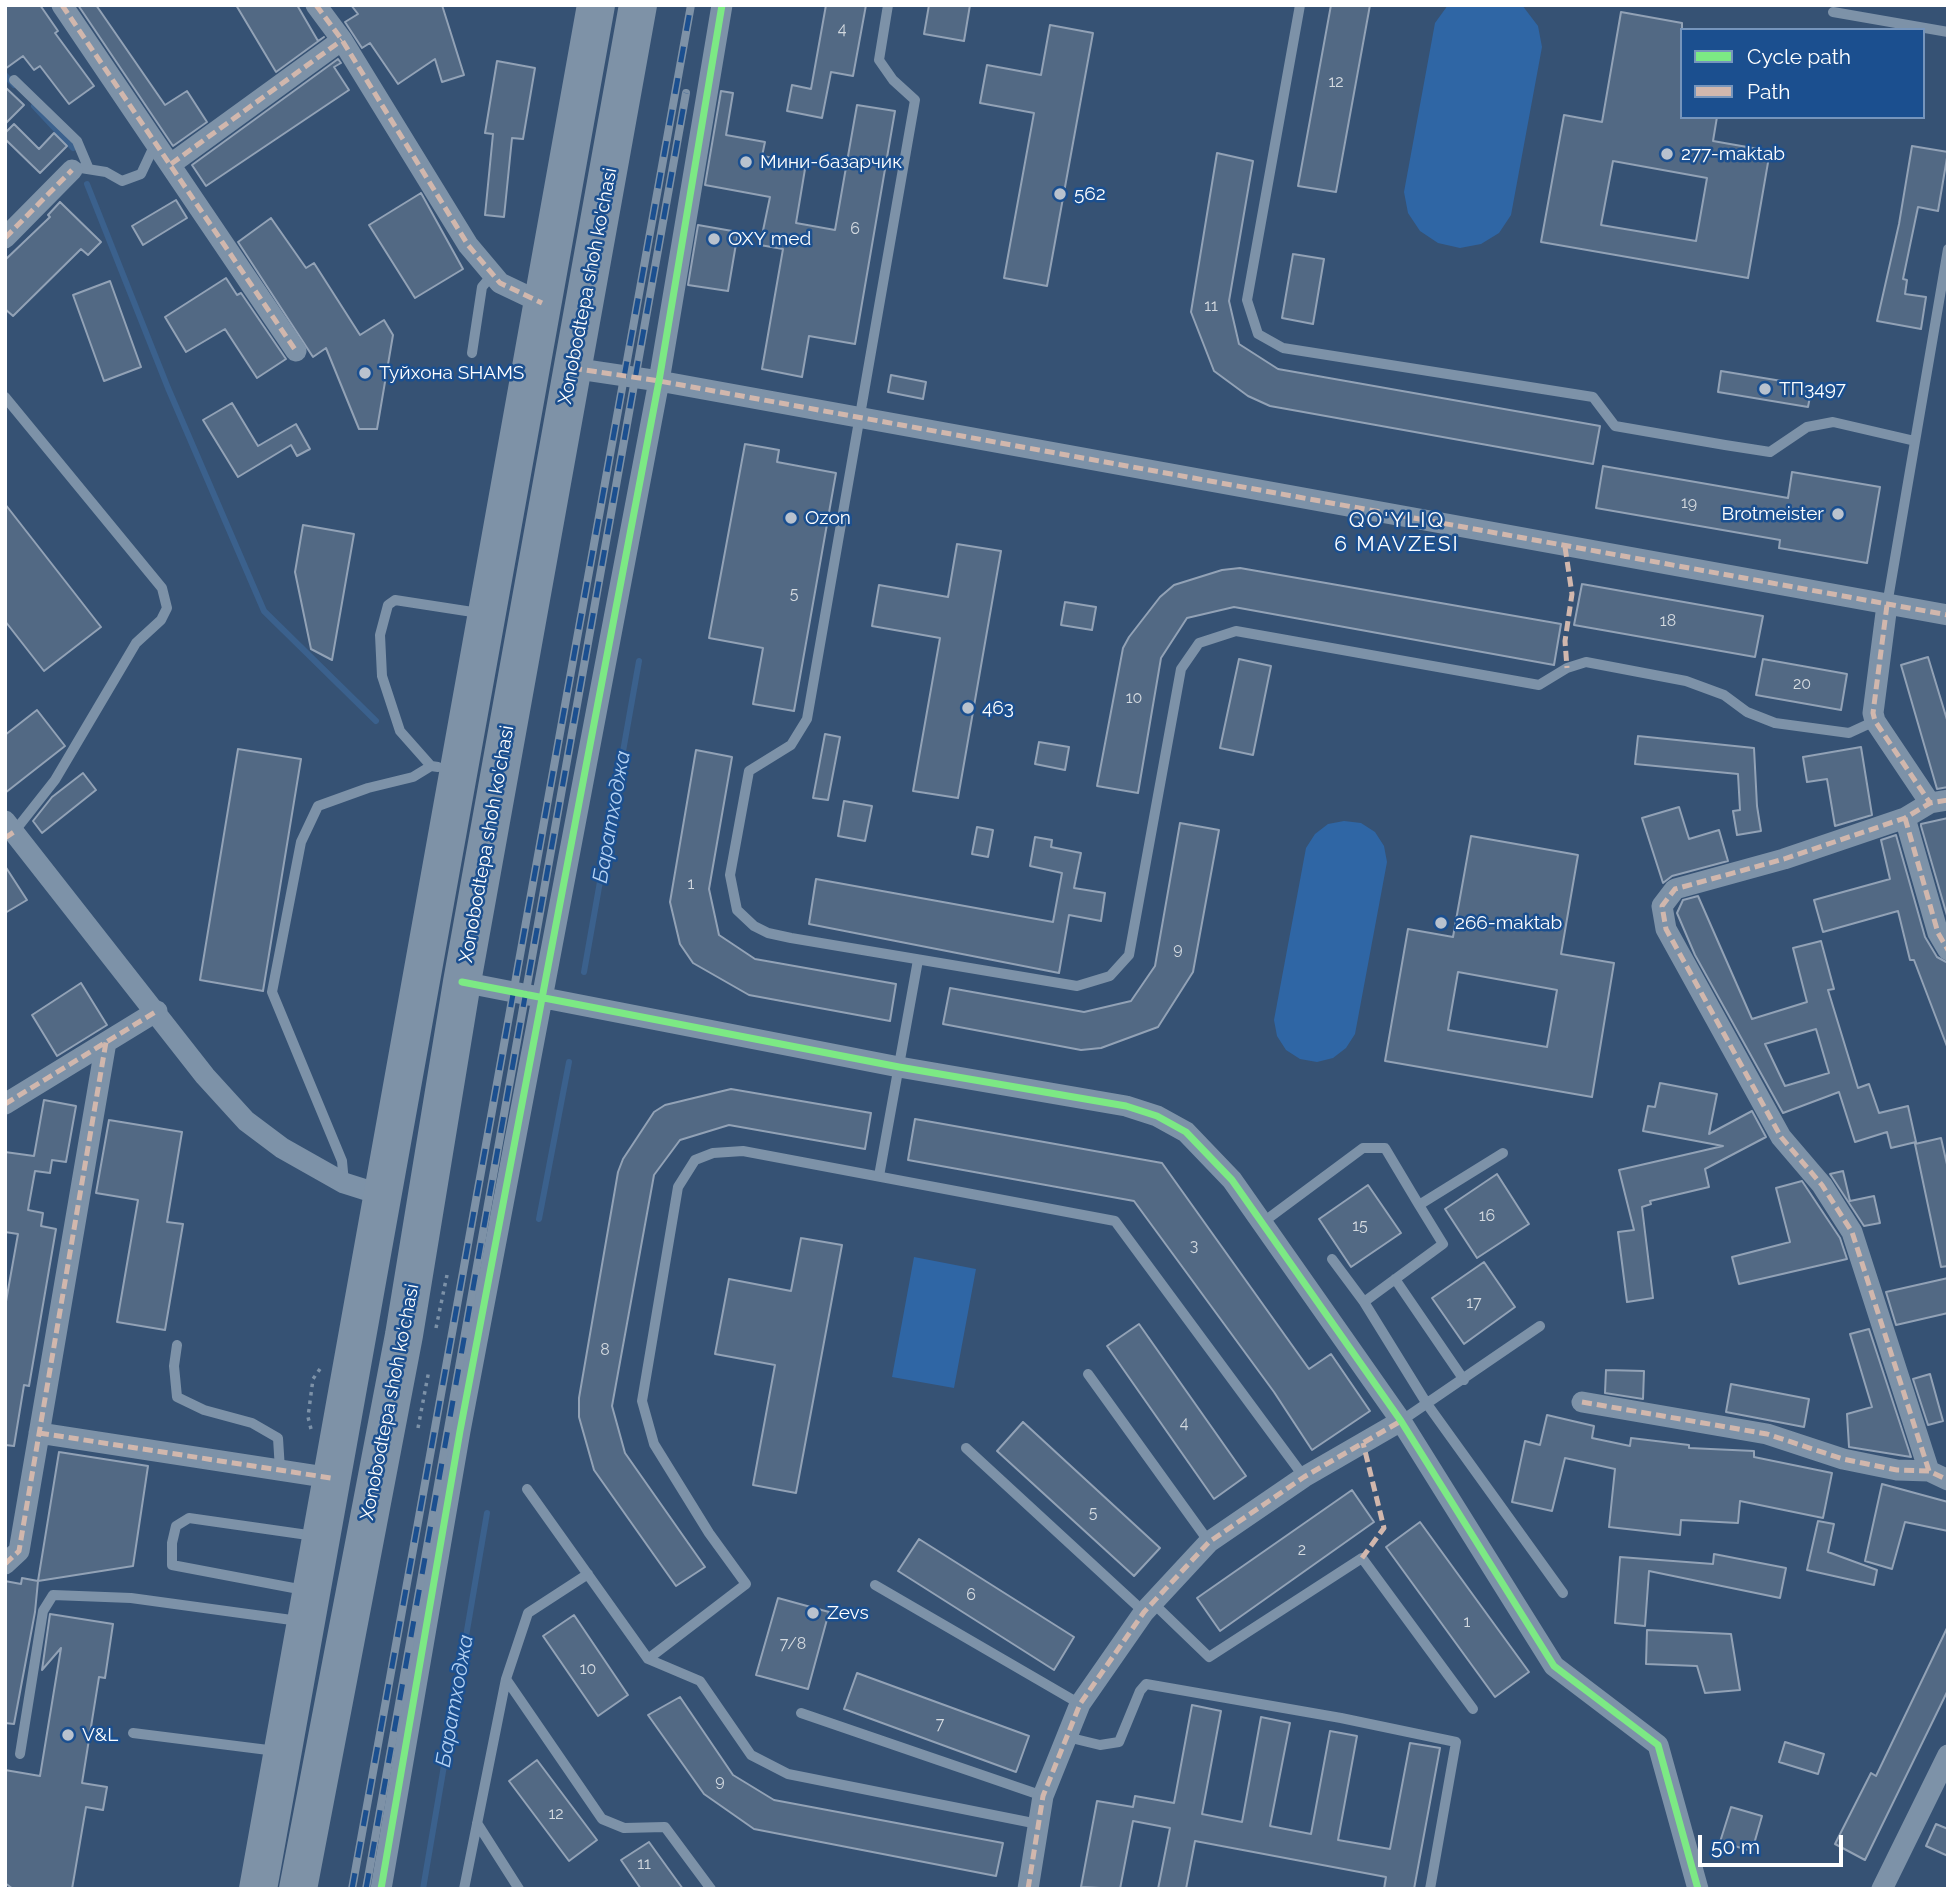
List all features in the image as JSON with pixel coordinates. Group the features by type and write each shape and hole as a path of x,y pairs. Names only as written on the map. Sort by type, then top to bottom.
{"highway":[{"path":"258,1889 382,1195 444,768 486,614 596,5"},
{"name":"Xonobodtepa shoh ko'chasi","path":"298,1889 404,1335 461,982 572,368 594,261 638,5"},
{"path":"502,524 543,531"}],"street":[{"path":"62,5 296,351"},
{"path":"316,5 342,40 468,245 492,275 514,292 542,303"},
{"path":"381,1889 460,1431 659,381 722,5"},
{"path":"171,164 342,40"},
{"path":"5,238 80,169"},
{"path":"572,368 659,381 1948,615"},
{"path":"1582,1402 1767,1434 1843,1459 1938,1476 1852,1232 1822,1185 1781,1137 1666,929 1662,906 1675,889 1784,859 1905,818 1939,801 1875,721 1872,705 1887,605"},
{"path":"1905,818 1938,933 1948,950"},
{"path":"8,830 157,1011 205,1076 246,1121 282,1148 344,1182 382,1195"},
{"path":"461,982 899,1067 1126,1106 1157,1116 1200,1143 1232,1180 1401,1421 1554,1666 1658,1745 1698,1889"},
{"path":"5,1104 157,1011"},
{"path":"5,1564 19,1550 106,1042"},
{"path":"1028,1889 1043,1796 1080,1704 1149,1607 1209,1542 1304,1477 1401,1421"},
{"path":"39,1433 331,1478"},
{"path":"1882,1889 1948,1755"}],"lane":[{"path":"888,5 879,60 893,80 915,100 807,719 791,745 749,771 730,875 737,910 768,933 1077,986 1110,976 1129,955 1181,668 1199,643 1236,631 1539,685 1567,668 1586,662 1686,681 1724,695 1747,712 1775,723 1849,733 1875,721"},
{"path":"1300,5 1247,300 1258,334 1283,348 1593,397 1615,426 1725,445 1770,452 1807,427 1833,422 1914,441"},
{"path":"1833,12 1948,32"},
{"path":"14,80 77,141 80,169 106,172 122,181 141,174 156,142"},
{"path":"1887,605 1948,249"},
{"path":"472,353 482,287 492,275"},
{"path":"5,397 162,588 167,608 161,620 136,643 55,780 8,830"},
{"path":"444,768 400,731 382,676 380,635 388,605 395,600 486,614"},
{"path":"344,1182 342,1161 272,992 301,842 318,806 368,788 444,768"},
{"path":"879,1176 918,960"},
{"path":"1262,1223 1363,1148 1385,1148 1443,1244 1364,1302"},
{"path":"648,1659 746,1584 709,1533 654,1444 642,1401 678,1187 695,1160 731,1150 1115,1220 1304,1477"},
{"path":"1419,1205 1503,1153"},
{"path":"1332,1259 1364,1302 1427,1404 1563,1593"},
{"path":"1395,1279 1464,1380"},
{"path":"1401,1421 1540,1326"},
{"path":"177,1345 174,1366 177,1397 204,1410 252,1423 278,1438 280,1470"},
{"path":"1088,1374 1209,1542"},
{"path":"966,1448 1209,1657 1362,1558 1473,1709"},
{"path":"527,1489 648,1659 700,1681 751,1755 788,1774 1038,1824"},
{"path":"308,1606 172,1565 172,1543 176,1526 189,1518 321,1537"},
{"path":"464,1889 506,1679 528,1613 588,1574"},
{"path":"875,1585 1080,1704"},
{"path":"20,1754 43,1611 53,1595 308,1606"},
{"path":"506,1679 602,1819 624,1828 665,1827 711,1889"},
{"path":"1067,1737 1100,1745 1119,1742 1140,1690 1146,1684 1341,1718 1456,1742 1430,1889"},
{"path":"801,1713 1043,1796"},
{"path":"133,1733 282,1752"},
{"path":"477,1824 519,1889"}],"shaded area":[{"path":"1448,5 1522,5 1538,26 1542,47 1511,215 1499,233 1481,244 1460,248 1438,243 1420,231 1408,213 1404,192 1435,23"},
{"path":"1344,821 1361,823 1375,832 1384,846 1387,862 1355,1034 1346,1048 1333,1058 1317,1062 1300,1059 1286,1050 1277,1036 1274,1020 1306,848 1315,834 1328,824"},
{"path":"914,1257 976,1269 954,1388 892,1377"}],"building":[{"path":"5,5 40,5 58,31 55,33 94,86 69,104 40,66 34,70 23,56 5,69"},
{"path":"78,5 96,5 165,105 187,91 207,122 173,146"},
{"path":"236,5 297,5 318,41 324,37 276,72"},
{"path":"351,5 442,5 464,75 442,82 435,59 398,84 370,43 362,48 345,22 358,14"},
{"path":"826,5 866,5 853,76 831,72 822,118 787,111 792,85 811,89"},
{"path":"929,5 970,5 964,41 924,34"},
{"path":"1331,5 1370,5 1336,192 1298,186"},
{"path":"1621,12 1682,23 1680,119 1717,119 1713,141 1770,151 1748,278 1541,242 1564,115 1602,122","holes":["1613,161 1707,178 1696,241 1601,225"]},
{"path":"1050,25 1093,33 1047,286 1004,278 1034,113 980,103 987,65 1041,75"},
{"path":"338,59 341,63 334,67 349,90 206,186 192,165"},
{"path":"497,61 535,68 523,139 512,138 504,217 485,215 493,134 485,133"},
{"path":"5,87 24,105 5,124"},
{"path":"721,91 733,93 726,135 765,142 762,156 806,163 796,223 835,230 857,105 895,111 855,344 809,336 802,377 762,369 783,249 760,245 770,197 705,185"},
{"path":"14,124 39,149 54,133 67,146 40,173 5,139 5,133"},
{"path":"1912,146 1948,152 1938,211 1918,207 1903,279 1907,280 1905,294 1926,297 1921,329 1877,321 1899,224"},
{"path":"1217,153 1253,161 1229,301 1239,344 1278,369 1600,426 1593,464 1270,406 1248,396 1214,371 1191,312"},
{"path":"421,193 463,269 415,298 369,225"},
{"path":"176,200 187,218 143,245 132,226"},
{"path":"60,202 101,242 88,255 81,249 13,316 5,309 5,260 50,217 48,215"},
{"path":"271,218 306,268 314,263 360,335 384,320 393,335 377,429 359,429 326,348 313,357 238,242"},
{"path":"698,225 738,232 728,291 688,285"},
{"path":"1293,254 1324,259 1313,324 1282,318"},
{"path":"226,278 237,295 241,293 286,359 257,378 225,329 186,352 165,317"},
{"path":"110,281 141,367 104,381 73,295"},
{"name":"ТП3497","path":"1721,371 1812,386 1808,407 1718,392"},
{"path":"891,375 926,382 923,399 888,392"},
{"path":"232,403 258,446 296,424 310,449 297,456 291,445 238,477 203,420"},
{"path":"745,444 779,450 777,462 836,473 794,711 753,704 763,648 709,638"},
{"path":"1603,466 1788,498 1792,472 1880,487 1867,563 1779,548 1780,540 1596,508"},
{"path":"5,504 101,627 44,671 5,621"},
{"path":"303,525 354,534 332,660 311,649 295,572"},
{"path":"957,544 1001,551 958,798 913,791 940,638 872,626 879,585 948,597"},
{"path":"1240,568 1561,624 1554,665 1234,607 1187,618 1161,658 1138,793 1097,786 1123,648 1129,637 1160,597 1174,585 1222,570"},
{"path":"1582,584 1763,616 1755,657 1574,625"},
{"path":"1065,602 1096,607 1092,630 1061,625"},
{"path":"1928,657 1948,723 1948,787 1937,789 1901,665"},
{"path":"1239,659 1271,666 1253,755 1220,748"},
{"path":"1763,659 1847,674 1841,710 1756,695"},
{"path":"37,710 65,746 5,793 5,735"},
{"path":"825,734 840,737 828,800 813,798"},
{"path":"1638,736 1754,748 1761,831 1737,835 1733,811 1740,810 1738,774 1635,764"},
{"path":"1039,742 1069,747 1065,770 1035,764"},
{"path":"1861,747 1872,815 1835,826 1827,779 1807,782 1803,757"},
{"path":"238,749 301,759 263,991 200,980"},
{"path":"696,750 732,757 709,889 719,935 755,959 896,984 890,1021 749,995 693,963 680,944 670,902"},
{"path":"83,773 96,790 42,833 33,821 52,797"},
{"path":"844,801 872,806 865,841 838,836"},
{"path":"1679,807 1689,839 1719,830 1728,861 1672,876 1663,883 1642,818"},
{"path":"1948,818 1948,919 1921,824"},
{"path":"1180,823 1219,830 1193,972 1158,1027 1101,1048 1081,1050 943,1024 950,988 1084,1012 1131,1001 1155,966"},
{"path":"977,827 993,830 988,857 972,854"},
{"path":"1896,835 1925,937 1937,957 1948,963 1948,1049 1914,960 1910,960 1898,911 1823,932 1814,900 1890,879 1881,840"},
{"path":"1471,836 1578,855 1561,954 1614,963 1592,1097 1385,1061 1408,929 1453,937","holes":["1458,972 1557,990 1547,1047 1448,1030"]},
{"path":"1035,837 1052,840 1051,847 1081,853 1074,888 1105,893 1101,921 1069,915 1059,973 809,924 816,879 1053,922 1062,873 1030,866"},
{"path":"5,866 27,900 5,913"},
{"path":"1698,896 1752,1019 1807,1002 1793,948 1821,941 1834,989 1828,990 1858,1088 1869,1084 1879,1113 1908,1106 1916,1142 1891,1148 1887,1132 1855,1142 1839,1092 1783,1113 1695,955 1677,913 1683,900","holes":["1816,1029 1829,1073 1785,1086 1765,1044"]},
{"path":"81,983 107,1025 57,1056 32,1015"},
{"path":"1660,1083 1717,1094 1709,1134 1752,1111 1766,1137 1705,1169 1709,1187 1650,1201 1651,1204 1642,1207 1653,1298 1627,1302 1618,1232 1634,1230 1619,1170 1723,1146 1643,1131 1648,1106 1655,1107"},
{"path":"731,1089 871,1113 865,1149 729,1125 680,1140 654,1175 612,1406 625,1453 705,1567 676,1586 594,1470 579,1417 579,1398 618,1172 623,1159 654,1112 665,1105"},
{"path":"44,1100 76,1106 66,1162 52,1160 50,1173 35,1171 28,1210 43,1213 41,1226 56,1229 29,1386 24,1385 14,1446 5,1445 5,1307 18,1234 5,1232 5,1152 34,1156"},
{"path":"915,1119 1162,1163 1309,1369 1331,1354 1370,1411 1312,1450 1274,1392 1134,1201 908,1160"},
{"path":"109,1120 182,1132 167,1222 183,1224 165,1330 117,1322 138,1200 96,1193"},
{"path":"1941,1138 1948,1169 1948,1266 1941,1267 1915,1144"},
{"path":"1843,1171 1850,1201 1874,1196 1880,1223 1864,1226 1830,1174"},
{"path":"1497,1174 1529,1224 1477,1258 1445,1209"},
{"path":"1802,1181 1840,1238 1847,1259 1739,1284 1732,1257 1790,1242 1776,1188"},
{"path":"1368,1185 1401,1233 1351,1267 1319,1219"},
{"path":"801,1238 842,1245 796,1493 753,1485 775,1365 715,1354 729,1279 791,1291"},
{"path":"1484,1262 1515,1307 1464,1344 1432,1298"},
{"path":"1948,1278 1948,1313 1896,1325 1886,1292"},
{"path":"1139,1324 1246,1476 1214,1499 1107,1346"},
{"path":"1869,1329 1911,1457 1849,1447 1847,1414 1872,1407 1850,1334"},
{"path":"1606,1370 1644,1371 1643,1399 1605,1393"},
{"path":"1930,1374 1943,1421 1928,1425 1913,1379"},
{"path":"1731,1384 1809,1399 1804,1427 1726,1412"},
{"path":"1547,1415 1594,1426 1592,1438 1630,1446 1631,1438 1689,1445 1689,1448 1754,1451 1754,1457 1832,1473 1823,1518 1740,1501 1738,1523 1681,1520 1680,1535 1609,1527 1615,1469 1565,1458 1552,1511 1512,1502 1525,1441 1540,1445"},
{"path":"1023,1422 1160,1548 1134,1576 997,1451"},
{"path":"59,1452 148,1466 133,1566 38,1581"},
{"path":"1882,1484 1948,1502 1948,1531 1905,1522 1892,1569 1865,1561"},
{"path":"1352,1490 1374,1522 1220,1631 1197,1598"},
{"path":"1818,1521 1834,1524 1828,1552 1877,1570 1874,1585 1807,1570"},
{"path":"1420,1522 1529,1672 1495,1697 1386,1547"},
{"path":"919,1539 1074,1637 1054,1670 898,1571"},
{"path":"1714,1554 1786,1568 1780,1598 1649,1571 1645,1626 1615,1623 1620,1557 1713,1564"},
{"path":"22,1578 38,1581 35,1612 14,1724 5,1723 5,1581 21,1584"},
{"path":"778,1598 829,1612 808,1689 756,1675"},
{"path":"50,1614 113,1624 105,1678 99,1677 82,1783 107,1787 103,1810 86,1807 72,1889 13,1889 5,1883 5,1770 40,1776 61,1648 42,1670"},
{"path":"574,1615 628,1695 598,1716 543,1636"},
{"path":"1948,1626 1948,1690 1865,1860 1835,1844 1871,1773 1876,1776"},
{"path":"1647,1630 1731,1634 1740,1690 1705,1693 1697,1666 1646,1664"},
{"path":"857,1673 1029,1736 1016,1772 844,1709"},
{"path":"680,1697 733,1775 774,1800 1003,1843 996,1876 754,1829 704,1794 648,1715"},
{"path":"1192,1705 1221,1711 1202,1814 1242,1822 1261,1717 1290,1723 1270,1826 1311,1834 1330,1731 1357,1736 1338,1840 1390,1849 1410,1743 1440,1748 1414,1889 1384,1889 1386,1877 1195,1841 1186,1889 1158,1889 1170,1828 1133,1821 1120,1889 1081,1887 1097,1801 1133,1807 1135,1796 1174,1803"},
{"path":"1785,1742 1824,1754 1818,1774 1779,1762"},
{"path":"537,1760 597,1840 569,1861 509,1781"},
{"path":"1731,1807 1762,1816 1752,1851 1720,1842"},
{"path":"1936,1824 1948,1829 1948,1856 1926,1846"},
{"path":"649,1842 683,1889 641,1889 621,1860"}],"waterway":[{"path":"5,75 14,85"},
{"path":"34,106 73,148"},
{"path":"87,184 168,388 264,611 376,721"},
{"name":"Баратходжа","path":"584,972 639,661"},
{"name":"Баратходжа","path":"539,1219 569,1062"},
{"name":"Баратходжа","path":"423,1889 487,1513"}],"railway":[{"path":"352,1889 691,5"},
{"path":"366,1889 686,93"}],"marked path":[{"path":"62,5 296,351"},
{"path":"316,5 342,40 468,245 500,283 542,303"},
{"path":"171,164 342,40"},
{"path":"5,238 72,170"},
{"path":"572,368 659,381 1948,615"},
{"path":"1565,547 1572,594 1565,641 1567,668"},
{"path":"1887,605 1873,713 1875,721 1930,803"},
{"path":"1929,1471 1852,1232 1822,1185 1781,1137 1666,929 1662,906 1675,889 1784,859 1905,818 1930,803 1948,800"},
{"path":"1905,818 1938,933 1948,950"},
{"path":"5,838 14,832"},
{"path":"5,1104 157,1011"},
{"path":"5,1564 19,1551 106,1042"},
{"path":"1582,1402 1767,1434 1843,1459 1897,1470 1929,1471 1948,1480"},
{"path":"1028,1889 1043,1796 1080,1704 1144,1612 1209,1542 1304,1477 1401,1421"},
{"path":"39,1433 331,1478"},
{"path":"1362,1558 1384,1528 1363,1443"}],"cycle path":[{"path":"381,1889 460,1431 659,381 722,5"},
{"path":"462,982 899,1067 1126,1106 1157,1116 1186,1132 1232,1180 1401,1421 1554,1666 1658,1745 1698,1889"}],"place":[{"name":"277-maktab","path":"1667,154"},
{"name":"Мини-базарчик","path":"746,162"},
{"name":"562","path":"1060,194"},
{"name":"OXY med","path":"714,239"},
{"name":"Туйхона SHAMS","path":"365,373"},
{"name":"ТП3497","path":"1765,389"},
{"name":"Brotmeister","path":"1838,514"},
{"name":"Ozon","path":"791,518"},
{"name":"463","path":"968,708"},
{"name":"266-maktab","path":"1441,923"},
{"name":"Zevs","path":"813,1613"},
{"name":"V&L","path":"68,1735"}],"district":[{"name":"QO'YLIQ 6 MAVZESI","path":"1397,533"}]}
